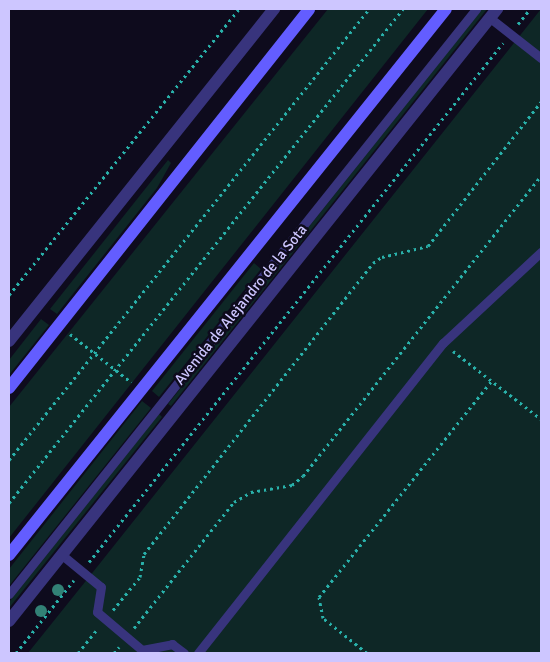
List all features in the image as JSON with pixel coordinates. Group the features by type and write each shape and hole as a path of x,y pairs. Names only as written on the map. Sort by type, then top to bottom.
{"main road":[{"path":"9,388 309,9"},
{"name":"Avenida de Alejandro de la Sota","path":"9,555 446,9"}],"street":[{"path":"9,340 274,9"},
{"name":"Avenida de Alejandro de la Sota","path":"9,621 494,13"}],"lane":[{"name":"Avenida de Alejandro de la Sota","path":"9,594 476,9"},
{"path":"494,13 510,34 541,58"},
{"path":"198,653 444,344 541,252"},
{"path":"62,555 101,587 97,612 142,650 172,644 184,653"}],"path":[{"path":"9,295 238,9"},
{"path":"9,460 369,9"},
{"path":"9,503 403,9"},
{"path":"16,653 530,9"},
{"path":"78,653 140,577 144,554 373,262 382,257 428,246 541,102"},
{"path":"114,653 234,502 251,492 292,485 303,476 541,176"},
{"path":"70,334 133,384"},
{"path":"444,344 541,419"},
{"path":"367,653 323,618 319,597 492,380"}],"green space":[{"path":"328,9 428,9 9,538 9,407"},
{"path":"482,9 487,9 171,406 168,404"},
{"path":"541,9 541,653 28,653 89,577"},
{"path":"168,160 171,163 157,188 57,314 50,309"},
{"path":"254,263 261,269 159,397 152,391"},
{"path":"41,319 49,325 9,375 9,360"},
{"path":"142,401 151,408 9,586 9,569"},
{"path":"159,414 162,417 9,608 9,602"}]}
